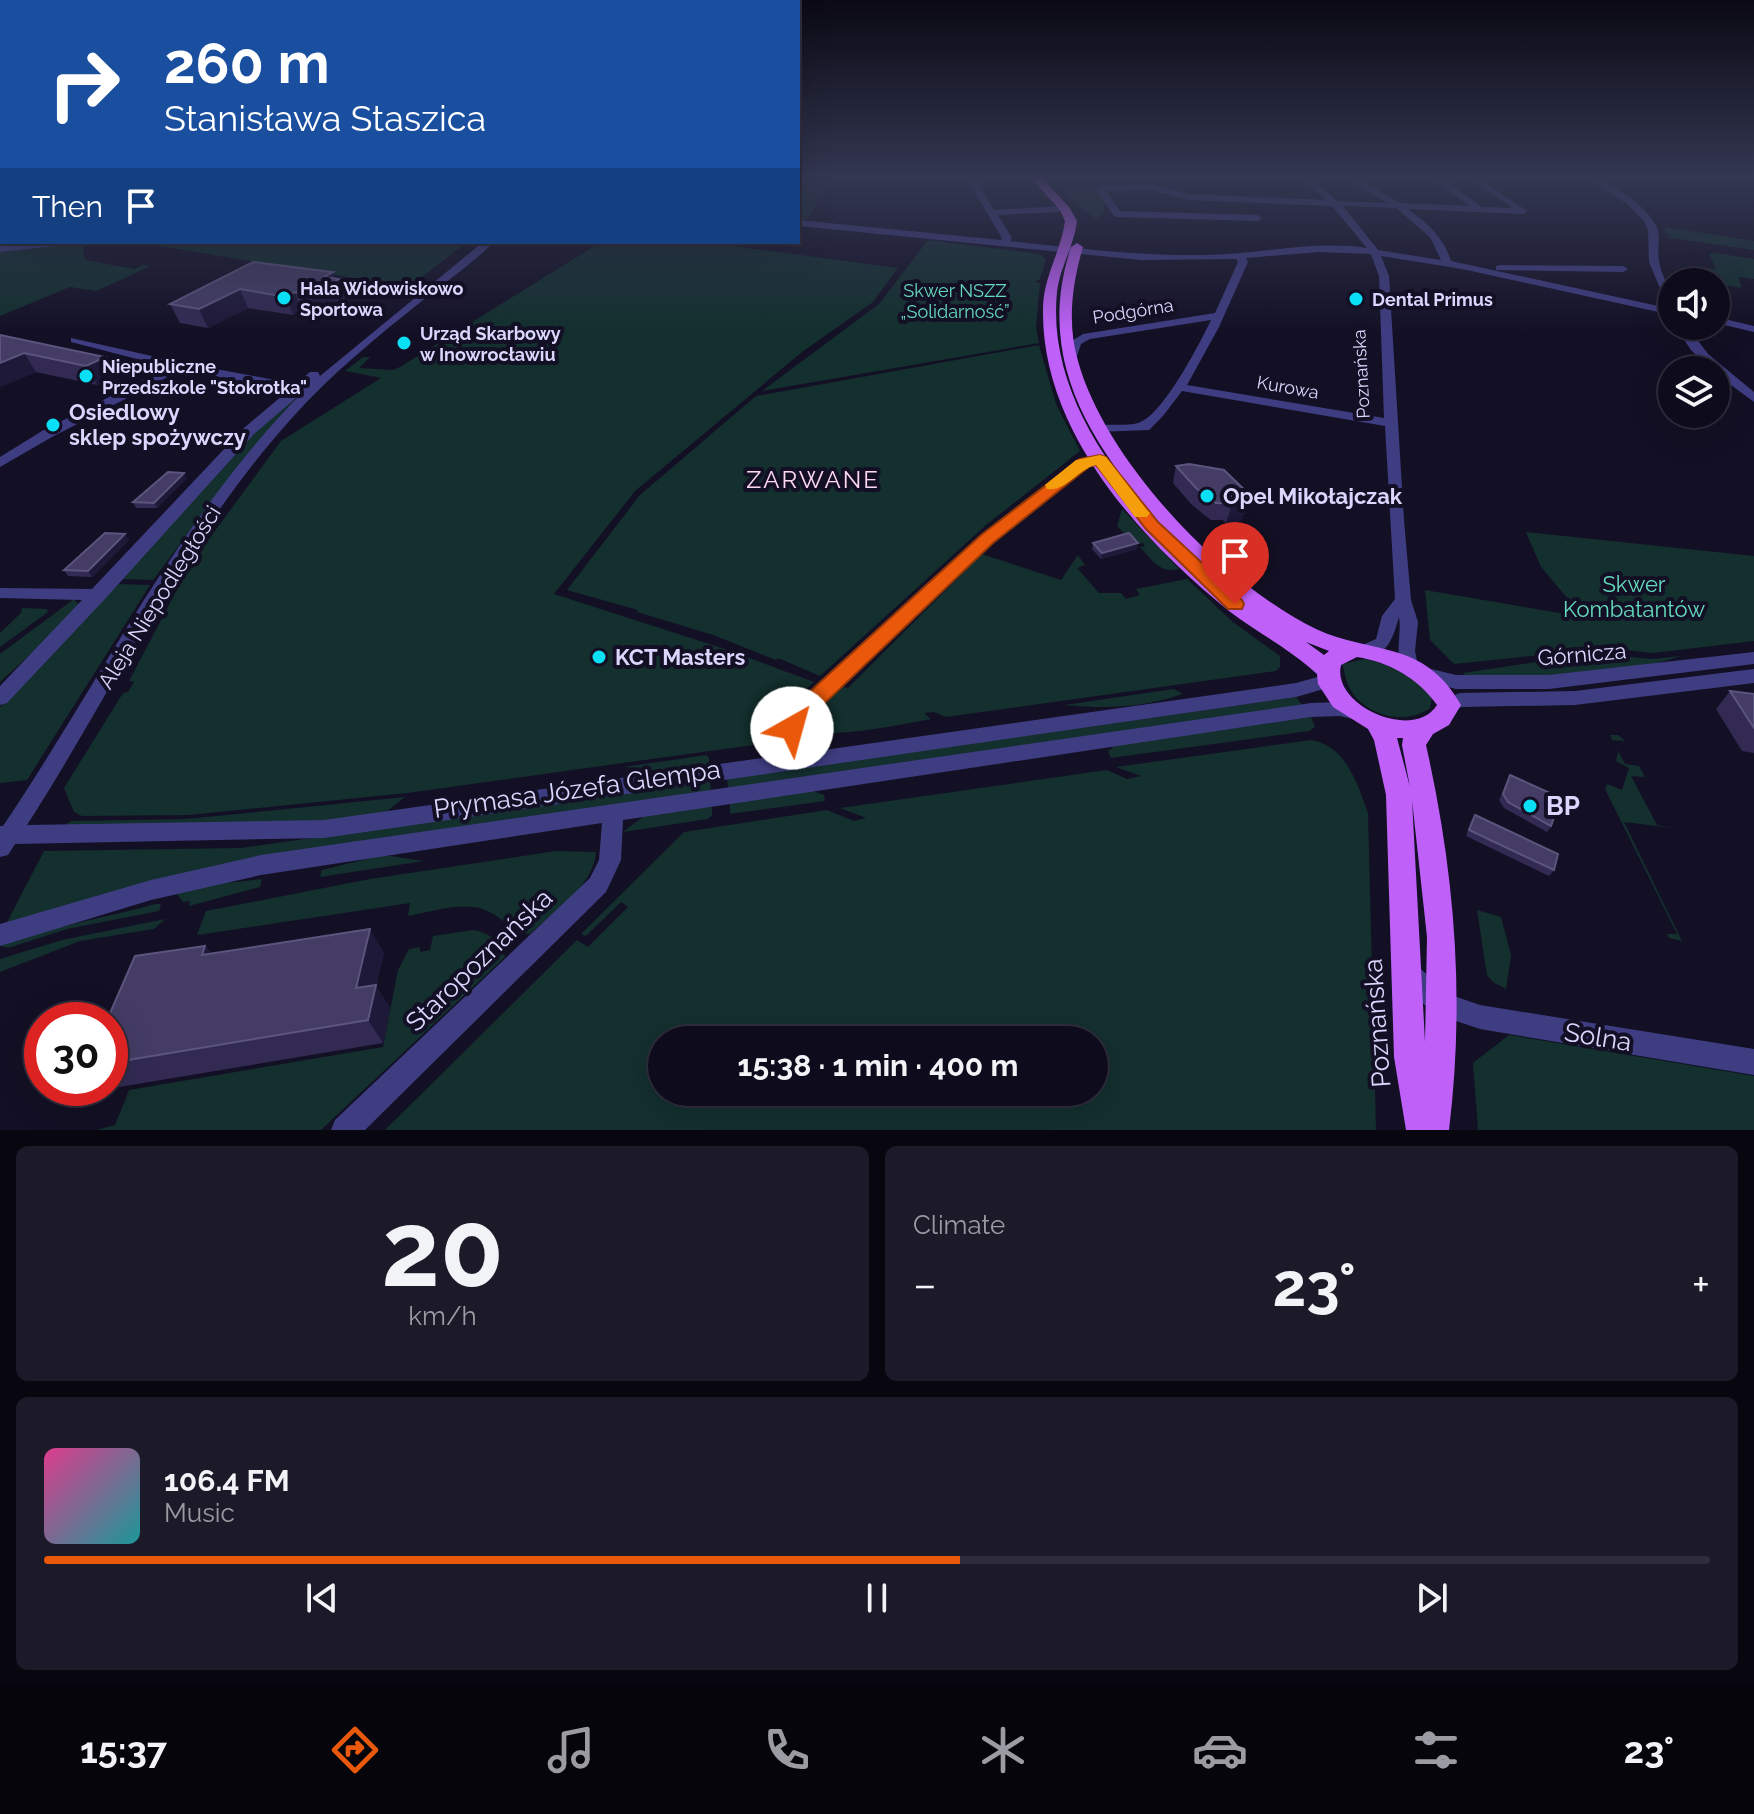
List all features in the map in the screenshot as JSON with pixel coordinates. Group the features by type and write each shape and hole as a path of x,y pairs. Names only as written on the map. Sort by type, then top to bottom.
{"main road":[{"path":"1071,229 1065,289 1070,362 1100,429 1138,486 1215,567 1276,615 1320,642 1395,658 1431,681 1449,705 1442,720 1416,736 1414,745 1429,813 1444,953 1442,1067 1432,1130"},
{"path":"1084,229 1051,288 1054,361 1064,392 1100,460 1152,526 1197,571 1235,604 1308,653 1328,675 1342,703 1368,718 1407,730 1424,729"},
{"path":"1328,675 1336,654 1357,650"},
{"name":"Poznańska","path":"1368,718 1386,740 1399,795 1410,1057 1423,1130"}],"street":[{"path":"854,229 1069,251 1172,258 1319,249 1376,252 1447,263 1658,309"},
{"path":"1001,229 1007,238 1004,244"},
{"name":"Poznańska","path":"1357,229 1376,252 1384,276 1403,600 1409,622 1406,645 1412,668"},
{"path":"1427,229 1447,263"},
{"path":"1652,229 1654,262 1658,272"},
{"path":"0,249 46,244"},
{"name":"Aleja Niepodległości","path":"3,839 82,722 184,547 304,390 477,244"},
{"name":"Aleja Niepodległości","path":"0,698 237,444 486,244"},
{"path":"1100,429 1144,427 1179,387 1243,262 1239,255"},
{"path":"1484,271 1487,268 1623,269"},
{"path":"1629,304 1658,317"},
{"name":"Podgórna","path":"1070,362 1076,342 1087,336 1218,316"},
{"path":"1730,324 1754,329"},
{"path":"75,340 179,366 304,390"},
{"path":"1692,340 1713,364 1754,398"},
{"path":"0,463 47,434 179,366"},
{"name":"Kurowa","path":"1179,387 1391,423"},
{"path":"791,762 794,744 792,728 801,712 987,539 1078,466 1100,460"},
{"path":"0,593 99,595"},
{"name":"Poznańska","path":"1357,650 1378,648 1384,643 1392,615 1403,600"},
{"name":"Górnicza","path":"1412,668 1447,682 1517,684 1593,679 1754,658"},
{"name":"Prymasa Józefa Glempa","path":"3,839 301,831 1296,690 1328,675"},
{"name":"Górnicza","path":"1449,705 1460,700 1575,698 1754,676"},
{"name":"Prymasa Józefa Glempa","path":"0,935 151,890 261,865 1311,710 1340,709 1368,718"},
{"name":"Staropoznańska","path":"345,1130 598,885 610,860 613,812"},
{"path":"1407,973 1444,1005"},
{"name":"Solna","path":"1444,1005 1489,1019 1754,1062"}],"green space":[{"path":"1665,229 1676,229 1754,241 1754,250 1665,237 1673,235 1665,233"},
{"name":"Skwer NSZZ „Solidarność”","path":"928,240 1040,254 1046,259 1040,279 1035,282 1040,283 1036,326 1039,343 762,391 879,304"},
{"path":"82,244 85,260 135,269 142,265 151,266 96,291 70,287 0,316 0,252"},
{"path":"148,244 464,244 409,287"},
{"path":"598,244 718,244 898,268 873,302 802,352 635,491 554,594 728,650 814,682 785,708 774,738 767,743 407,793 189,815 82,816 74,812 64,788 123,693 128,692 134,682 129,681 179,586 183,569 187,569 281,441 381,378 345,371 363,357 370,357 359,368 393,370"},
{"path":"1709,254 1754,259 1754,279 1738,277 1742,288 1730,286 1730,268 1716,268"},
{"path":"1039,345 1056,404 1080,451 986,525 820,676 713,635 567,590 640,495 756,396"},
{"path":"300,395 233,474 153,580 122,579 256,431"},
{"path":"1122,509 1179,569 1166,569 1156,564 1140,547 1145,546 1143,543 1135,544 1117,526"},
{"name":"Skwer Kombatantów","path":"1526,532 1754,556 1754,641 1653,653 1609,648 1454,664 1430,640 1425,590 1571,615 1569,600 1541,567"},
{"path":"982,554 1061,580 1078,555 1085,565 1077,568 1099,593 1121,593 1126,599 1140,595 1136,589 1187,579 1233,622 1280,656 1280,667 1276,671 946,717 934,712 924,713 931,719 865,730 828,733 806,728 809,718 843,687 848,688"},
{"path":"117,584 150,585 27,780 0,783 0,707"},
{"path":"74,599 79,605 72,616 0,682 0,654"},
{"path":"22,608 47,609 48,612 0,647 0,633 21,613"},
{"path":"1619,656 1652,659 1681,656 1602,672 1519,676 1465,676 1463,673 1550,660"},
{"path":"1365,659 1411,677 1427,689 1432,696 1430,708 1398,717 1365,706 1350,689 1342,664"},
{"path":"1174,689 1183,694 1138,705 1064,705"},
{"path":"1296,697 1302,705 728,788 727,778"},
{"path":"1311,717 1315,727 1309,731 1111,758 1108,751 1116,745"},
{"path":"1610,735 1618,735 1625,741 1612,740"},
{"path":"1311,740 1334,750 1349,768 1368,813 1376,1130 385,1130 577,940 588,947 628,907 621,902 586,936 581,934 684,832 827,810 854,821 866,818 840,808 1107,770 1127,779 1141,776 1116,767"},
{"path":"1615,745 1625,764 1639,766 1645,777 1631,776 1657,825 1673,828 1624,822 1682,941 1669,938 1667,934 1677,934 1605,789 1607,784 1622,790 1629,768 1616,761 1618,752"},
{"path":"709,757 709,767 673,772 624,767"},
{"path":"710,781 711,791 344,844 5,926 44,851 241,848"},
{"path":"813,791 824,795 825,801 730,814 730,802"},
{"path":"405,797 385,813 319,822 64,826 71,821 186,819"},
{"path":"712,805 712,815 708,819 623,832 644,816"},
{"path":"556,851 596,852 594,864 580,887 530,934 517,931 491,913 476,908 447,908 408,916 410,903 197,935 206,911 370,879"},
{"path":"383,855 424,861 320,877 322,870"},
{"path":"262,879 260,887 189,906 190,901 183,902 177,894 197,886"},
{"path":"161,904 159,911 67,929 8,948 1,946 21,937"},
{"path":"1477,910 1501,917 1511,955 1506,989 1487,975"},
{"path":"165,919 154,929 80,941 0,972 0,959 62,940"},
{"path":"473,930 484,933 501,947 505,957 321,1130 96,1130 115,1125 123,1106 128,1106 129,1090 383,1047 398,970 409,949 420,947 420,952 430,950 433,936"},
{"path":"1509,1035 1754,1076 1754,1130 1478,1130 1473,1063"}],"building":[{"path":"253,262 333,272 324,277 339,279 310,294 295,292 286,297 240,289 199,309 170,304"},
{"path":"0,335 105,357 86,366 24,353 0,363"},
{"path":"1189,464 1224,470 1251,496 1241,499 1246,504 1231,507 1227,503 1216,503 1196,488 1176,466"},
{"path":"168,472 184,473 154,503 133,502"},
{"path":"105,533 125,534 88,571 64,570"},
{"path":"1129,533 1138,543 1102,553 1093,543"},
{"path":"1730,691 1754,694 1754,728"},
{"name":"BP","path":"1510,775 1561,798 1551,826 1508,802 1503,794"},
{"path":"1475,815 1558,854 1554,870 1469,830"},
{"path":"370,929 356,988 376,985 368,1020 128,1060 128,1002 115,1002 135,956 205,946 202,955"}],"slow traffic":[{"path":"1053,485 1082,464 1100,460 1141,513"}],"place":[{"name":"Hala Widowiskowo Sportowa","path":"284,298"},
{"name":"Dental Primus","path":"1356,299"},
{"name":"Urząd Skarbowy w Inowrocławiu","path":"404,343"},
{"name":"Niepubliczne Przedszkole \"Stokrotka\"","path":"86,376"},
{"name":"Osiedlowy sklep spożywczy","path":"53,425"},
{"name":"Opel Mikołajczak","path":"1207,496"},
{"name":"KCT Masters","path":"599,657"},
{"name":"BP","path":"1530,806"}],"district":[{"name":"ZARWANE","path":"813,479"}],"route":[{"path":"792,728 801,712 987,539 1085,462 1100,460 1152,526 1235,604"}]}
